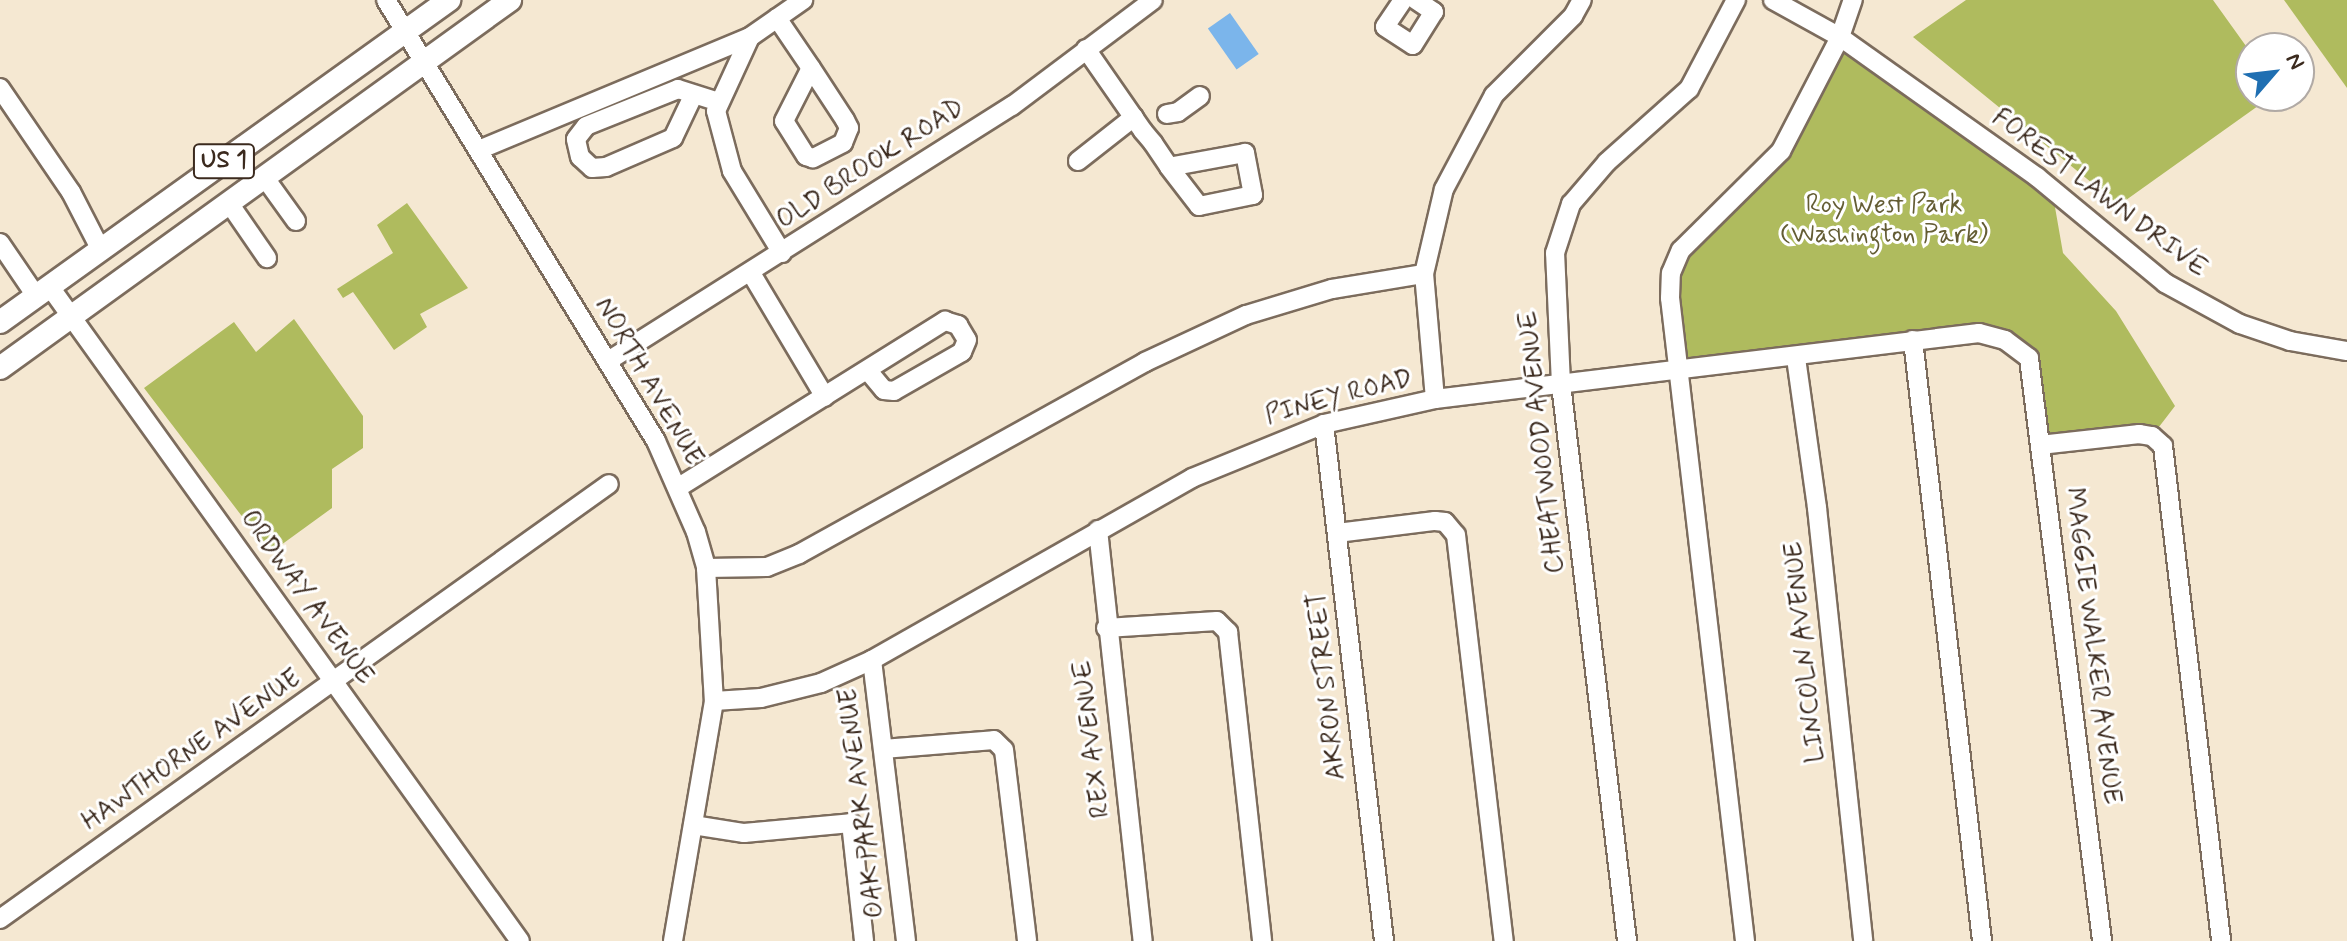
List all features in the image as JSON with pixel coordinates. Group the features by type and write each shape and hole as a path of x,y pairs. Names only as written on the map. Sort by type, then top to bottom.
{"main road":[{"name":"US 1","path":"0,322 449,0"},
{"name":"US 1","path":"0,368 510,0"}],"street":[{"name":"NORTH AVENUE","path":"386,0 481,149 608,361 679,487 706,568 714,701 673,941"},
{"path":"481,149 750,37 803,0"},
{"name":"OLD BROOK ROAD","path":"608,361 1012,106 1153,0"},
{"path":"1435,399 1424,274 1444,189 1467,138 1494,95 1573,16 1582,0"},
{"name":"CHEATWOOD AVENUE","path":"1627,941 1561,384 1555,253 1571,204 1607,162 1689,89 1736,0"},
{"name":"FOREST LAWN DRIVE","path":"1773,0 1840,37 2037,177 2165,283 2240,324 2290,341 2347,351"},
{"path":"1745,941 1670,298 1671,273 1681,250 1781,151 1840,37 1853,0"},
{"path":"777,18 811,68 849,128 843,143 813,158 806,156 784,121 811,68"},
{"path":"750,37 719,102 721,144 732,171 782,253"},
{"path":"1086,49 1169,167"},
{"path":"0,88 71,192 101,250"},
{"path":"692,98 673,138 606,167 592,168 580,157 576,139 586,126 678,89 692,98 719,102"},
{"path":"1167,114 1178,112 1200,96"},
{"path":"1078,161 1134,117"},
{"path":"265,178 296,221"},
{"path":"229,203 267,258"},
{"name":"ORDWAY AVENUE","path":"0,243 43,292 71,317 520,941"},
{"path":"751,273 825,397"},
{"path":"706,568 767,567 799,554 1145,362 1246,315 1332,289 1424,274"},
{"path":"679,487 945,321 958,325 967,340 962,352 894,391 884,390 867,370"},
{"name":"PINEY ROAD","path":"714,701 789,692 872,660 1098,530 1224,462 1324,424 1435,399 1796,358 1979,333 2005,340 2029,358"},
{"path":"1913,340 1982,941"},
{"name":"LINCOLN AVENUE","path":"1796,358 1817,508 1863,941"},
{"name":"MAGGIE WALKER AVENUE","path":"2029,358 2102,941"},
{"name":"AKRON STREET","path":"1324,424 1384,941"},
{"path":"2040,445 2139,434 2152,436 2163,446 2221,941"},
{"name":"HAWTHORNE AVENUE","path":"0,919 609,484"},
{"path":"1337,533 1435,521 1445,522 1456,535 1504,941"},
{"name":"REX AVENUE","path":"1098,530 1106,628 1143,941"},
{"path":"1106,628 1217,621 1228,632 1262,941"},
{"name":"OAK PARK AVENUE","path":"872,660 906,941"},
{"path":"883,749 994,740 1004,750 1027,941"},
{"path":"693,825 744,833 851,823 864,941"}],"green space":[{"path":"1966,0 2213,0 2236,32 2235,112 2250,112 2119,205 1913,37"},
{"path":"2284,0 2347,0 2347,88 2315,43 2315,32 2307,32"},
{"name":"Roy West Park (Washington Park)","path":"1840,37 2052,190 2063,253 2116,311 2175,406 2152,436 2040,445 2029,358 1979,333 1678,370 1670,298 1681,250 1781,151"},
{"path":"407,203 468,288 420,314 427,327 394,350 353,292 343,298 337,289 393,253 377,225"},
{"path":"294,319 363,416 363,448 332,469 332,508 270,553 144,388 234,322 256,352"}],"water":[{"path":"1230,13 1259,54 1237,69 1208,28"}]}
